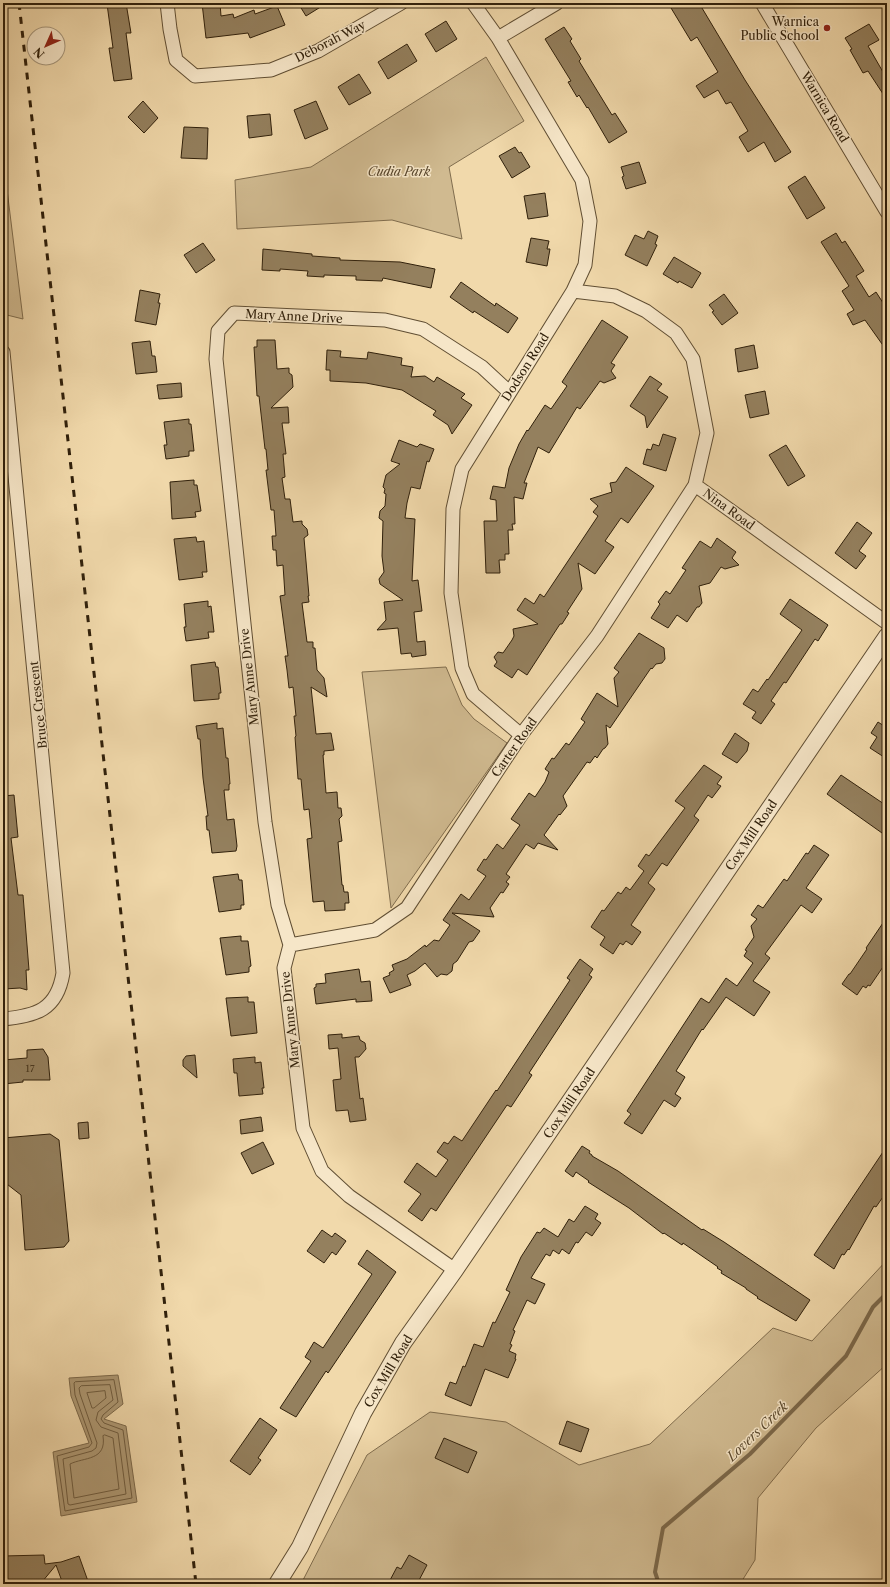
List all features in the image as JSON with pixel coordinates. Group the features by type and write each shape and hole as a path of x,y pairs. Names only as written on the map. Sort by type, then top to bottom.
{"street":[{"name":"Deborah Way","path":"167,3 176,60 195,76 271,70 318,51 401,3"},
{"name":"Dodson Road","path":"474,3 498,38 582,180 590,221 585,265 573,291 462,469 453,509 451,593 462,668 473,694 521,735"},
{"path":"498,38 557,3"},
{"name":"Warnica Road","path":"762,3 887,212"},
{"name":"Nina Road","path":"573,291 615,296 646,311 676,333 693,359 707,433 695,485 887,623"},
{"name":"Mary Anne Drive","path":"455,1270 349,1196 322,1171 303,1128 284,968 290,945 278,906 265,822 216,359 218,331 234,313 385,320 423,329 482,367 509,392"},
{"name":"Bruce Crescent","path":"3,352 64,973 59,990 49,1006 33,1015 3,1019"},
{"name":"Carter Road","path":"290,945 375,930 407,908 521,735 598,636 695,485"},
{"name":"Cox Mill Road","path":"277,1584 300,1547 363,1413 403,1342 455,1270 887,636"}],"green space":[{"name":"Cudia Park","path":"486,57 524,121 449,167 462,239 392,220 237,229 235,180 311,167"},
{"path":"3,157 23,319 3,314"},
{"path":"446,667 462,705 474,719 507,743 391,908 362,672"},
{"path":"887,1260 887,1364 816,1428 758,1498 755,1560 740,1584 301,1584 367,1455 430,1412 506,1422 579,1465 650,1444 773,1328 812,1341"}],"water":[{"path":"118,1375 123,1404 104,1419 126,1426 137,1502 61,1516 53,1452 89,1443 71,1396 69,1378"}],"building":[{"path":"126,3 131,33 126,33 132,79 114,81 109,48 113,48 107,4"},
{"path":"202,3 220,3 221,16 233,14 234,18 254,10 255,14 277,6 285,25 250,38 248,33 206,38"},
{"path":"298,3 327,3 306,16"},
{"path":"668,3 699,3 745,80 791,152 775,162 764,142 748,152 739,137 748,131 731,102 726,104 718,90 704,98 696,86 718,72 697,37 691,41"},
{"path":"446,21 457,39 436,52 425,34"},
{"path":"869,24 879,40 868,46 883,72 887,69 887,100 868,71 863,73 845,38"},
{"path":"564,27 572,39 570,41 581,59 579,61 612,115 615,113 627,132 609,143 588,107 587,108 579,95 577,97 568,82 571,81 545,39"},
{"path":"407,44 417,61 388,79 378,62"},
{"path":"359,74 371,93 349,105 338,87"},
{"path":"143,101 158,118 144,133 128,117"},
{"path":"316,101 328,129 305,139 294,110"},
{"path":"270,114 272,135 249,138 247,116"},
{"path":"184,127 208,128 207,159 181,158"},
{"path":"515,147 519,153 521,152 530,167 512,178 499,156"},
{"path":"639,162 646,183 626,189 622,177 624,176 621,167"},
{"path":"805,176 825,208 807,219 788,187"},
{"path":"545,193 548,216 528,219 524,196"},
{"path":"648,231 658,236 655,244 657,245 647,266 625,255 635,235 644,239"},
{"path":"836,233 842,243 845,241 864,271 856,276 869,297 876,292 887,309 887,351 865,320 853,325 847,314 854,310 842,291 849,286 821,242"},
{"path":"531,238 549,241 547,249 550,249 547,266 526,262"},
{"path":"203,243 215,260 196,273 184,255"},
{"path":"263,249 312,254 312,256 340,258 340,260 400,262 435,269 431,288 383,278 382,281 356,280 356,276 307,276 308,271 280,269 280,271 262,270"},
{"path":"674,257 701,273 692,288 679,281 678,283 663,274"},
{"path":"461,282 495,306 496,303 518,318 508,333 474,311 473,313 450,297"},
{"path":"140,290 160,294 156,325 135,321"},
{"path":"724,294 738,313 722,325 712,312 714,311 709,305"},
{"path":"602,320 628,337 611,363 615,365 611,371 616,378 604,383 600,381 580,409 577,407 549,453 538,447 524,483 527,483 523,499 514,497 515,524 512,524 513,530 508,530 509,554 505,554 505,560 499,560 500,573 486,573 484,521 497,521 496,500 490,499 493,486 505,488 509,468 519,444 527,430 528,431 545,405 551,409 567,386 562,382"},
{"path":"257,340 275,340 277,369 289,368 289,373 292,375 293,387 271,408 288,407 289,423 282,423 286,454 283,454 285,477 282,478 285,499 290,499 293,522 302,521 302,524 307,529 308,535 304,538 309,602 302,603 307,642 313,642 317,670 324,678 327,697 311,687 316,734 331,733 334,750 324,751 323,755 326,793 337,792 338,808 341,808 342,816 339,819 342,841 338,842 342,885 344,892 348,892 349,903 345,903 345,910 325,911 324,901 313,902 307,839 312,838 309,809 304,810 301,779 298,779 294,716 296,716 293,687 289,688 285,656 288,656 280,596 285,595 283,565 277,566 276,550 273,550 272,536 276,536 274,510 271,510 266,470 268,470 266,449 259,396 257,396 254,347 257,347"},
{"path":"150,341 152,356 155,356 157,372 136,374 132,343"},
{"path":"754,345 758,368 738,372 735,349"},
{"path":"327,350 341,351 340,357 367,359 368,352 402,358 401,365 413,367 411,377 425,376 434,382 437,377 465,394 461,398 472,405 452,434 448,425 433,415 436,411 402,390 366,383 330,381 330,370 326,370"},
{"path":"650,376 662,384 657,390 668,397 647,428 645,416 630,406"},
{"path":"181,383 182,397 159,399 157,385"},
{"path":"765,391 769,414 750,418 745,395"},
{"path":"189,419 189,424 191,424 194,451 189,451 189,456 166,459 164,445 167,445 164,422"},
{"path":"663,434 676,438 666,471 643,464 647,449 651,450 653,444 659,446"},
{"path":"399,440 417,447 420,444 434,449 429,462 427,461 420,489 411,487 405,518 415,519 412,581 418,580 422,611 414,612 417,642 425,641 426,655 412,657 411,653 401,654 398,628 377,630 386,620 384,602 403,600 380,584 379,579 384,572 382,556 383,521 379,518 380,511 385,506 386,494 384,493 385,489 383,487 386,475 400,464 391,461"},
{"path":"786,445 805,476 788,486 769,455"},
{"path":"626,467 654,486 628,523 621,518 605,541 614,547 595,574 578,563 582,589 567,612 569,613 562,624 560,624 527,675 518,669 512,678 494,666 497,662 494,657 498,652 503,653 512,640 514,636 513,629 538,624 517,610 525,598 534,604 540,594 544,597 598,516 593,512 598,506 590,499 612,492 610,483 616,482"},
{"path":"194,480 194,485 197,485 201,511 195,512 196,517 172,519 170,482"},
{"path":"857,522 872,533 859,551 866,556 856,569 835,553"},
{"path":"196,537 197,542 204,541 207,572 202,572 203,577 179,580 174,539"},
{"path":"717,538 736,552 732,558 739,565 725,569 721,567 710,583 699,586 702,603 699,607 697,607 687,622 677,615 668,628 651,618 660,604 658,602 666,591 670,594 686,570 682,568 700,541 711,548"},
{"path":"790,599 828,625 818,641 815,639 786,683 784,682 771,701 775,704 761,724 752,718 756,712 743,704 753,689 758,692 767,679 768,680 802,630 780,614"},
{"path":"208,601 208,607 211,606 214,632 208,632 209,638 186,641 184,627 186,627 184,604"},
{"path":"639,633 664,648 665,659 662,663 656,664 652,669 651,668 610,728 606,725 608,744 597,758 595,756 590,763 587,762 563,796 567,806 560,815 559,814 544,835 558,850 538,843 534,849 526,844 506,874 510,877 506,882 509,884 503,893 501,892 490,908 494,917 452,913 480,931 473,941 469,942 457,961 453,964 452,971 447,975 441,974 437,977 425,963 407,975 411,985 390,993 383,978 390,975 389,973 394,970 392,965 407,959 434,940 439,941 450,925 443,920 461,894 469,900 486,876 477,870 497,844 503,849 520,825 511,819 529,793 535,797 545,782 549,772 545,769 552,758 554,759 566,743 569,745 585,722 581,719 597,693 618,707 614,678 619,672 614,668"},
{"path":"215,662 216,667 218,667 221,693 219,693 219,699 194,701 191,665"},
{"path":"887,721 887,759 870,748 877,737 871,733 878,722 884,726"},
{"path":"217,723 217,729 223,728 226,758 228,758 230,784 229,790 224,790 227,820 234,819 237,846 236,851 212,853 209,830 207,830 206,816 208,816 200,739 198,739 196,726"},
{"path":"735,733 749,743 747,751 737,763 722,754"},
{"path":"704,765 722,777 717,784 721,786 712,798 708,795 694,816 699,820 667,866 662,863 648,883 655,889 631,925 641,932 632,945 626,941 623,945 620,943 613,954 600,945 605,937 591,927 602,910 604,911 618,892 621,894 626,887 630,890 644,871 638,866 646,854 649,856 685,808 675,801"},
{"path":"841,775 887,806 887,826 882,833 827,794"},
{"path":"14,795 18,837 11,838 18,895 23,895 29,970 26,970 27,990 20,988 4,989 3,983 3,976 5,976 3,955 3,796"},
{"path":"814,845 829,855 806,888 822,899 812,913 801,905 765,954 770,958 753,981 770,992 754,1016 726,997 703,1030 702,1029 676,1071 685,1077 675,1094 681,1098 675,1107 664,1100 642,1134 624,1123 631,1114 627,1111 701,998 709,1003 726,978 737,986 753,963 744,956 747,951 745,950 754,937 751,926 757,919 751,915 758,905 763,908 784,879 787,881 806,853 808,854"},
{"path":"238,874 239,880 242,880 244,905 241,905 241,909 219,912 213,877"},
{"path":"887,917 887,961 870,986 868,985 866,988 863,986 857,995 842,984 867,949 866,948"},
{"path":"241,936 241,941 248,941 251,966 249,967 249,972 226,975 220,938"},
{"path":"580,959 593,969 589,975 592,977 529,1073 532,1075 511,1107 507,1105 436,1211 431,1208 422,1221 408,1211 421,1194 404,1182 417,1163 436,1177 448,1160 437,1152 444,1142 448,1144 454,1136 462,1141 496,1090 497,1091 570,980 567,978"},
{"path":"359,969 361,982 370,981 372,1001 356,1002 356,999 316,1004 314,988 316,987 316,984 326,983 325,974"},
{"path":"248,997 248,1002 254,1002 257,1033 231,1036 226,998"},
{"path":"342,1034 342,1038 359,1036 360,1040 365,1043 366,1049 359,1057 355,1057 360,1099 363,1098 366,1120 350,1122 348,1110 336,1111 333,1080 341,1079 338,1048 329,1049 328,1035"},
{"path":"43,1049 48,1057 50,1080 23,1080 23,1082 3,1084 3,1060 27,1058 27,1050"},
{"path":"195,1055 197,1078 183,1066 183,1060 186,1056"},
{"path":"255,1057 255,1063 261,1062 264,1088 262,1088 263,1094 239,1096 237,1073 234,1073 233,1059"},
{"path":"261,1117 263,1131 241,1134 240,1120"},
{"path":"88,1122 89,1138 79,1139 78,1123"},
{"path":"50,1134 59,1140 69,1241 64,1247 25,1250 21,1195 3,1181 3,1138"},
{"path":"263,1142 274,1164 252,1174 241,1153"},
{"path":"582,1146 590,1151 589,1153 592,1156 618,1171 702,1230 703,1229 724,1242 810,1300 796,1321 757,1298 758,1297 746,1288 721,1273 722,1271 717,1268 718,1267 683,1243 682,1245 664,1233 663,1234 629,1208 588,1182 589,1181 576,1172 573,1177 565,1171"},
{"path":"887,1146 887,1191 876,1207 874,1206 849,1250 848,1249 844,1255 842,1254 834,1269 814,1255"},
{"path":"585,1206 598,1214 595,1219 601,1223 592,1236 586,1232 578,1243 576,1242 569,1254 562,1249 559,1254 553,1250 550,1256 546,1254 531,1278 545,1284 535,1304 527,1300 513,1330 515,1331 509,1351 516,1354 516,1359 508,1378 485,1369 471,1406 445,1395 450,1382 456,1384 463,1366 465,1367 474,1344 483,1347 493,1322 495,1323 510,1292 506,1290 521,1257 537,1232 540,1233 544,1228 558,1237 569,1219 574,1222"},
{"path":"322,1230 332,1237 335,1233 346,1241 336,1255 332,1252 324,1263 307,1251"},
{"path":"367,1250 396,1272 328,1373 326,1371 296,1417 280,1408 311,1361 305,1357 314,1342 323,1348 372,1274 358,1264"},
{"path":"260,1418 277,1430 258,1458 261,1460 250,1475 230,1461"},
{"path":"567,1421 589,1429 581,1452 559,1444"},
{"path":"444,1438 477,1452 468,1473 435,1458"},
{"path":"44,1555 45,1564 61,1562 79,1556 89,1584 63,1584 56,1565 42,1582 32,1582 32,1584 3,1584 3,1556"},
{"path":"409,1555 427,1565 417,1584 388,1584 397,1567 401,1569"}],"waterway":[{"name":"Lovers Creek","path":"659,1584 655,1572 663,1528 750,1454 846,1356 873,1307 887,1293"}],"railway":[{"path":"19,3 196,1584"}],"place":[{"name":"Warnica Public School","path":"827,28"}]}
